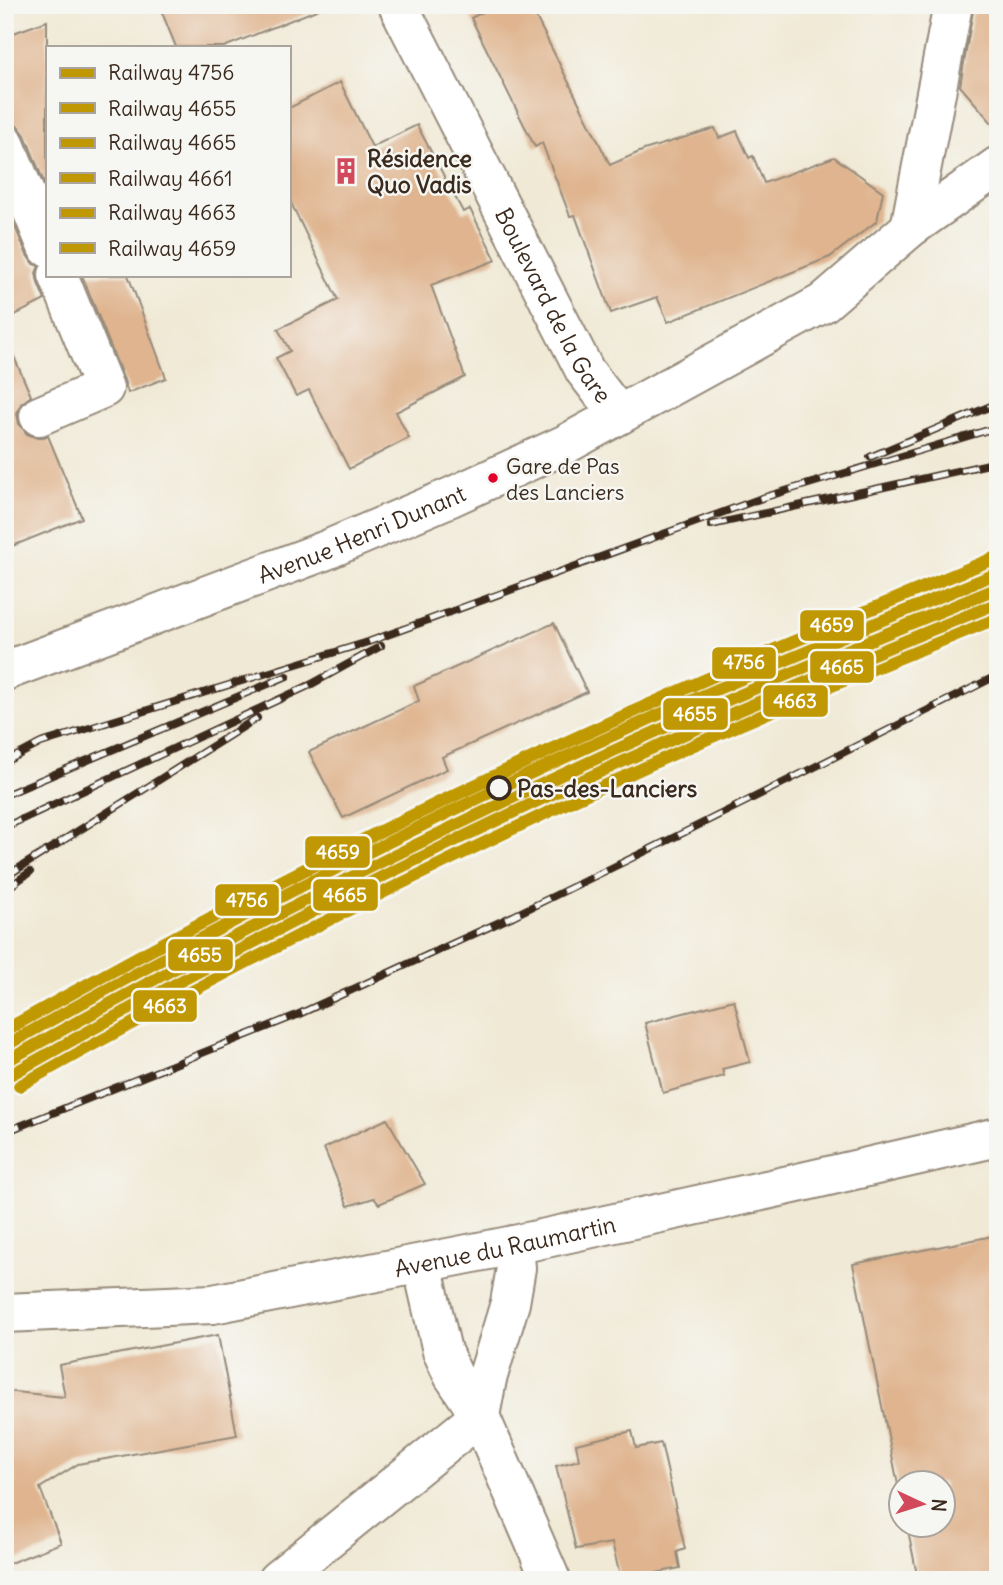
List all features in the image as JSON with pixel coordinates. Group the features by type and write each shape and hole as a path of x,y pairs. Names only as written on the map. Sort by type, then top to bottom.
{"street":[{"name":"Boulevard de la Gare","path":"398,5 585,370 619,415"},
{"path":"910,228 953,5"},
{"path":"5,144 46,245"},
{"name":"Avenue Henri Dunant","path":"5,671 324,551 566,444 823,303 910,228 998,166"},
{"path":"39,416 104,388 58,276"},
{"name":"Avenue du Raumartin","path":"5,1313 213,1304 514,1245 998,1137"},
{"path":"277,1580 481,1416 487,1378 513,1293 516,1268 514,1245"},
{"path":"422,1264 442,1351 453,1375 481,1416 551,1580"}],"building":[{"path":"159,5 324,7 226,46 176,46"},
{"path":"496,5 530,5 610,165 644,150 715,128 719,138 737,131 749,158 753,156 764,183 834,157 883,192 877,221 830,257 668,322 657,297 611,313 575,215 570,216 542,143 535,147 471,18"},
{"path":"974,5 998,5 998,130 960,86"},
{"path":"47,21 46,188 25,135 18,126 5,123 5,36"},
{"path":"340,82 372,147 417,125 463,212 470,209 496,260 431,285 465,377 396,412 409,438 349,469 309,390 296,396 276,358 290,351 278,329 338,300 290,201 290,107"},
{"path":"5,203 27,255 33,264 39,266 36,273 45,300 5,320"},
{"path":"82,276 128,276 166,378 128,393"},
{"path":"5,336 31,396 21,404 17,413 19,424 27,434 37,438 48,436 82,518 5,549"},
{"name":"Pas-des-Lanciers","path":"554,623 587,692 442,757 447,769 343,818 309,752 419,701 414,686"},
{"path":"734,1000 750,1062 722,1069 724,1076 663,1093 645,1023"},
{"path":"387,1119 425,1184 379,1204 374,1198 348,1206 324,1148"},
{"path":"998,1235 998,1580 918,1580 910,1540 958,1540 958,1470 895,1470 853,1264"},
{"path":"218,1335 237,1435 78,1464 40,1488 61,1543 5,1565 5,1391 65,1397 59,1365"},
{"path":"632,1431 636,1448 661,1443 685,1549 677,1552 680,1568 621,1580 612,1543 576,1549 556,1466 579,1460 576,1444"}],"railway":[{"path":"870,457 998,403"},
{"path":"5,762 41,743 368,642 762,498 998,427"},
{"path":"711,525 998,462"},
{"path":"5,827 310,685 381,646"},
{"path":"5,1132 297,1015 513,916 998,675"},
{"path":"5,795 287,676"},
{"path":"5,877 257,718"},
{"path":"5,890 30,872"}],"rail line":[{"name":"4756","path":"5,1031 193,928 481,783 675,693 998,556"},
{"name":"4659","path":"5,1030 238,903 474,785 722,672 987,562"},
{"name":"4661","path":"5,1046 241,918 481,797 730,684 993,575"},
{"name":"4655","path":"5,1062 242,933 483,812 821,660 998,588"},
{"name":"4665","path":"12,1074 249,945 409,863 571,785 825,674 998,603"},
{"name":"4663","path":"19,1086 255,958 494,838 656,762 826,688 998,618"}],"place":[{"name":"Résidence Quo Vadis","path":"346,171"},
{"name":"Gare de Pas des Lanciers","path":"493,478"},
{"name":"Pas-des-Lanciers","path":"499,788"}]}
